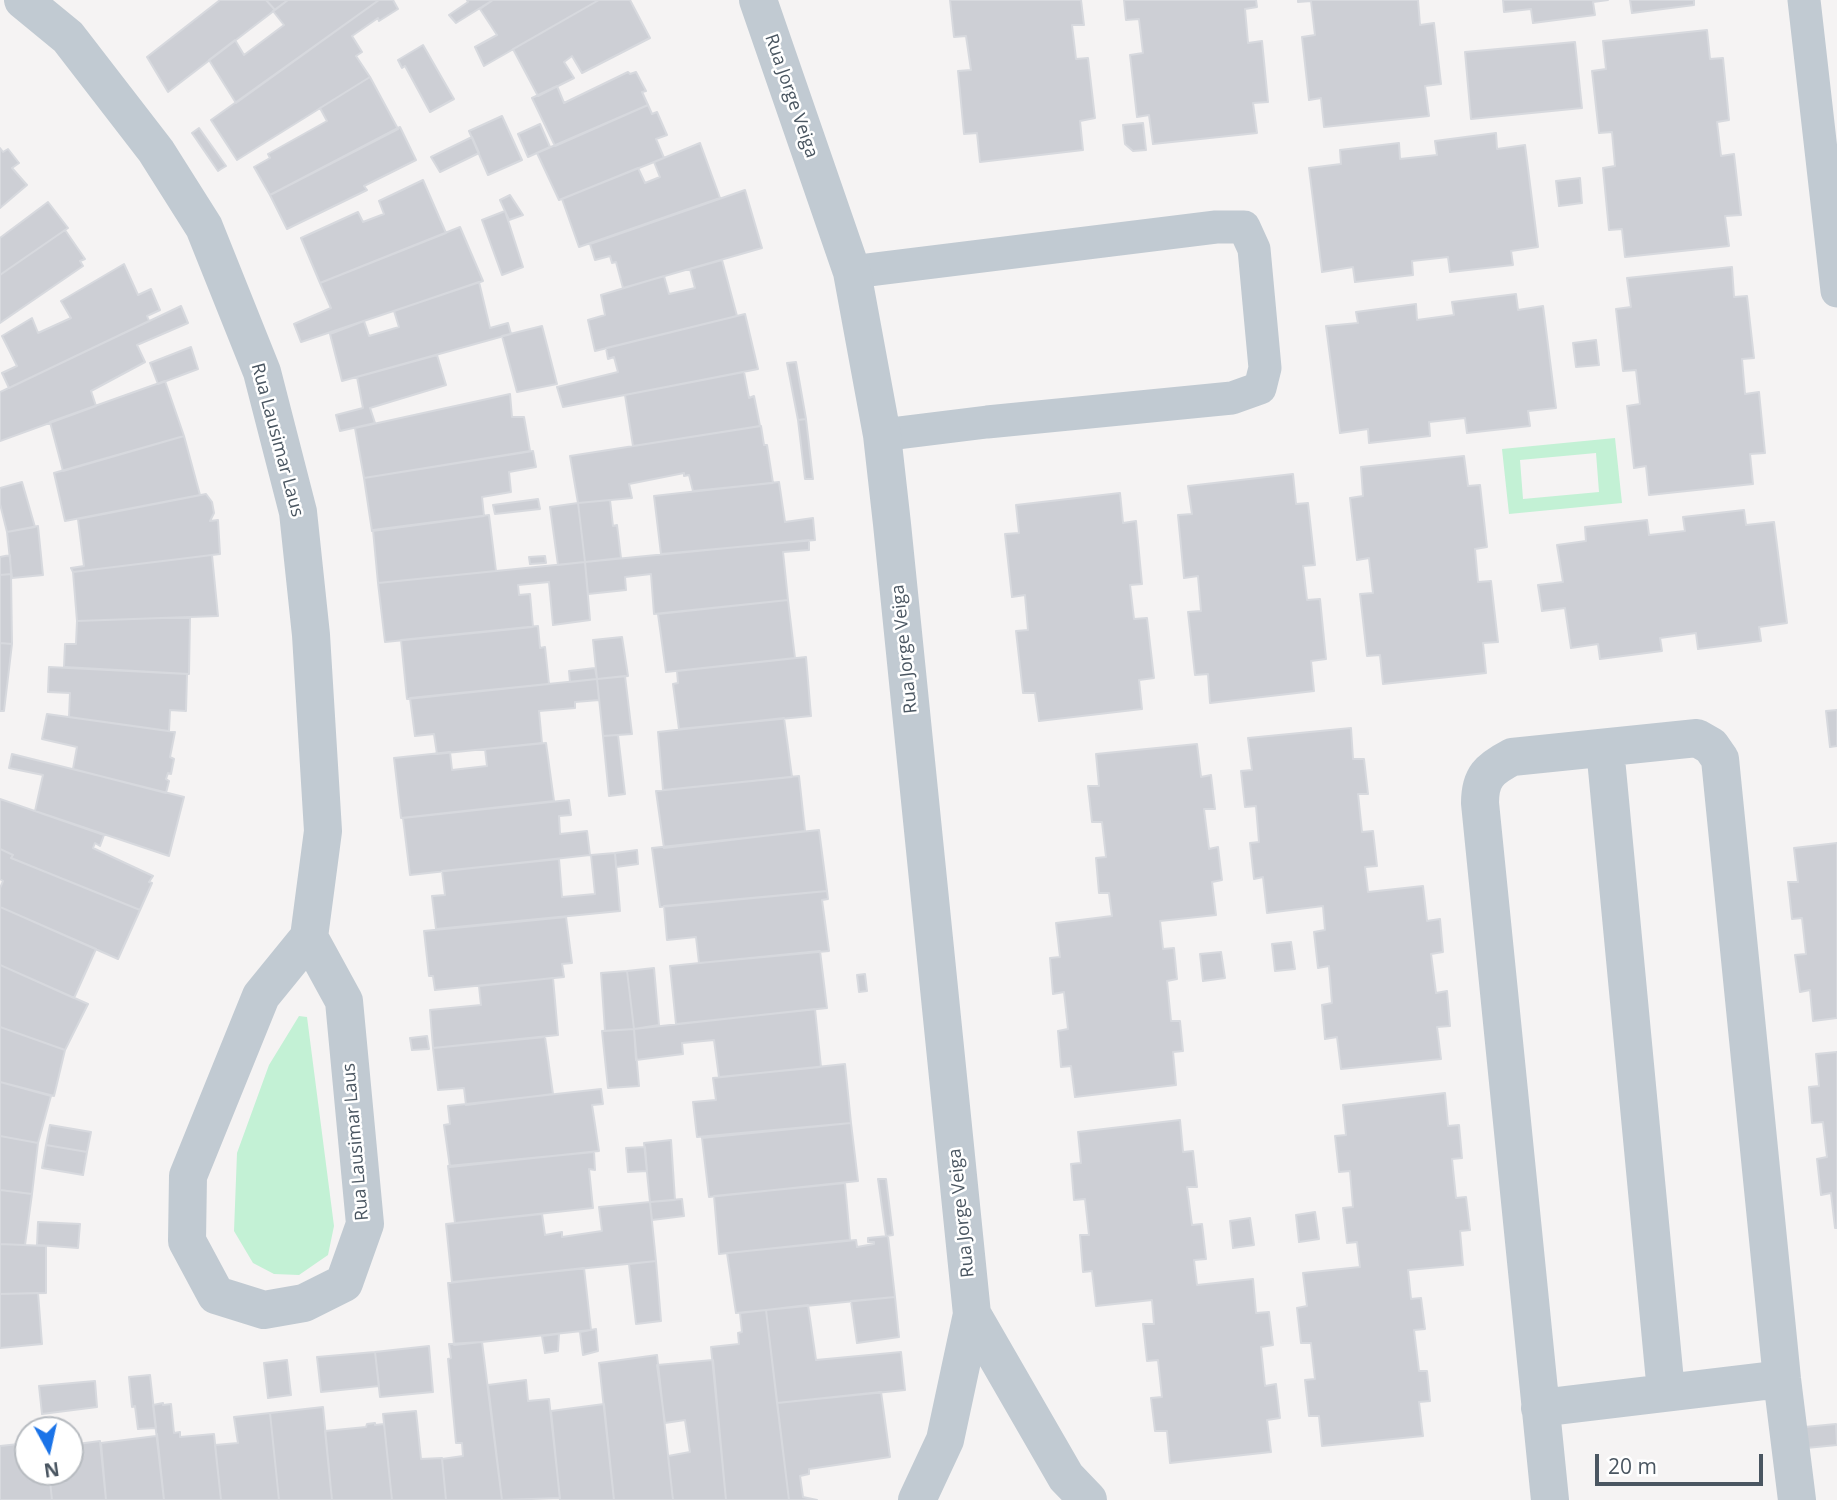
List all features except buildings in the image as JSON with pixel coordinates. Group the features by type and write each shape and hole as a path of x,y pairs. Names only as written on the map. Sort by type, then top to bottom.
{"street":[{"name":"Rua Lausimar Laus","path":"23,0 69,18 204,227 262,372 298,512 311,635 323,831 309,937 261,996 188,1176 187,1241 216,1295 264,1310 304,1303 344,1283 365,1224 344,1001 309,937"},
{"name":"Rua Jorge Veiga","path":"758,0 852,272 882,435 972,1314 945,1440 917,1500"},
{"path":"1550,1500 1480,786 1492,768 1512,757 1697,738 1711,746 1720,759 1782,1379 1797,1500"},
{"path":"1605,748 1666,1392"},
{"name":"Rua Jorge Veiga","path":"972,1314 1066,1476 1088,1500"},
{"path":"1540,1408 1782,1379"}],"lane":[{"path":"1804,0 1837,291"},
{"path":"852,272 1216,227 1244,228 1254,248 1265,368 1261,388 1232,398 882,435"}],"green space":[{"path":"1615,438 1622,503 1509,514 1502,449","holes":["1596,453 1599,492 1523,499 1520,460"]},
{"path":"299,1016 307,1017 334,1226 328,1255 299,1275 274,1274 253,1263 234,1231 237,1153 269,1065"}]}
